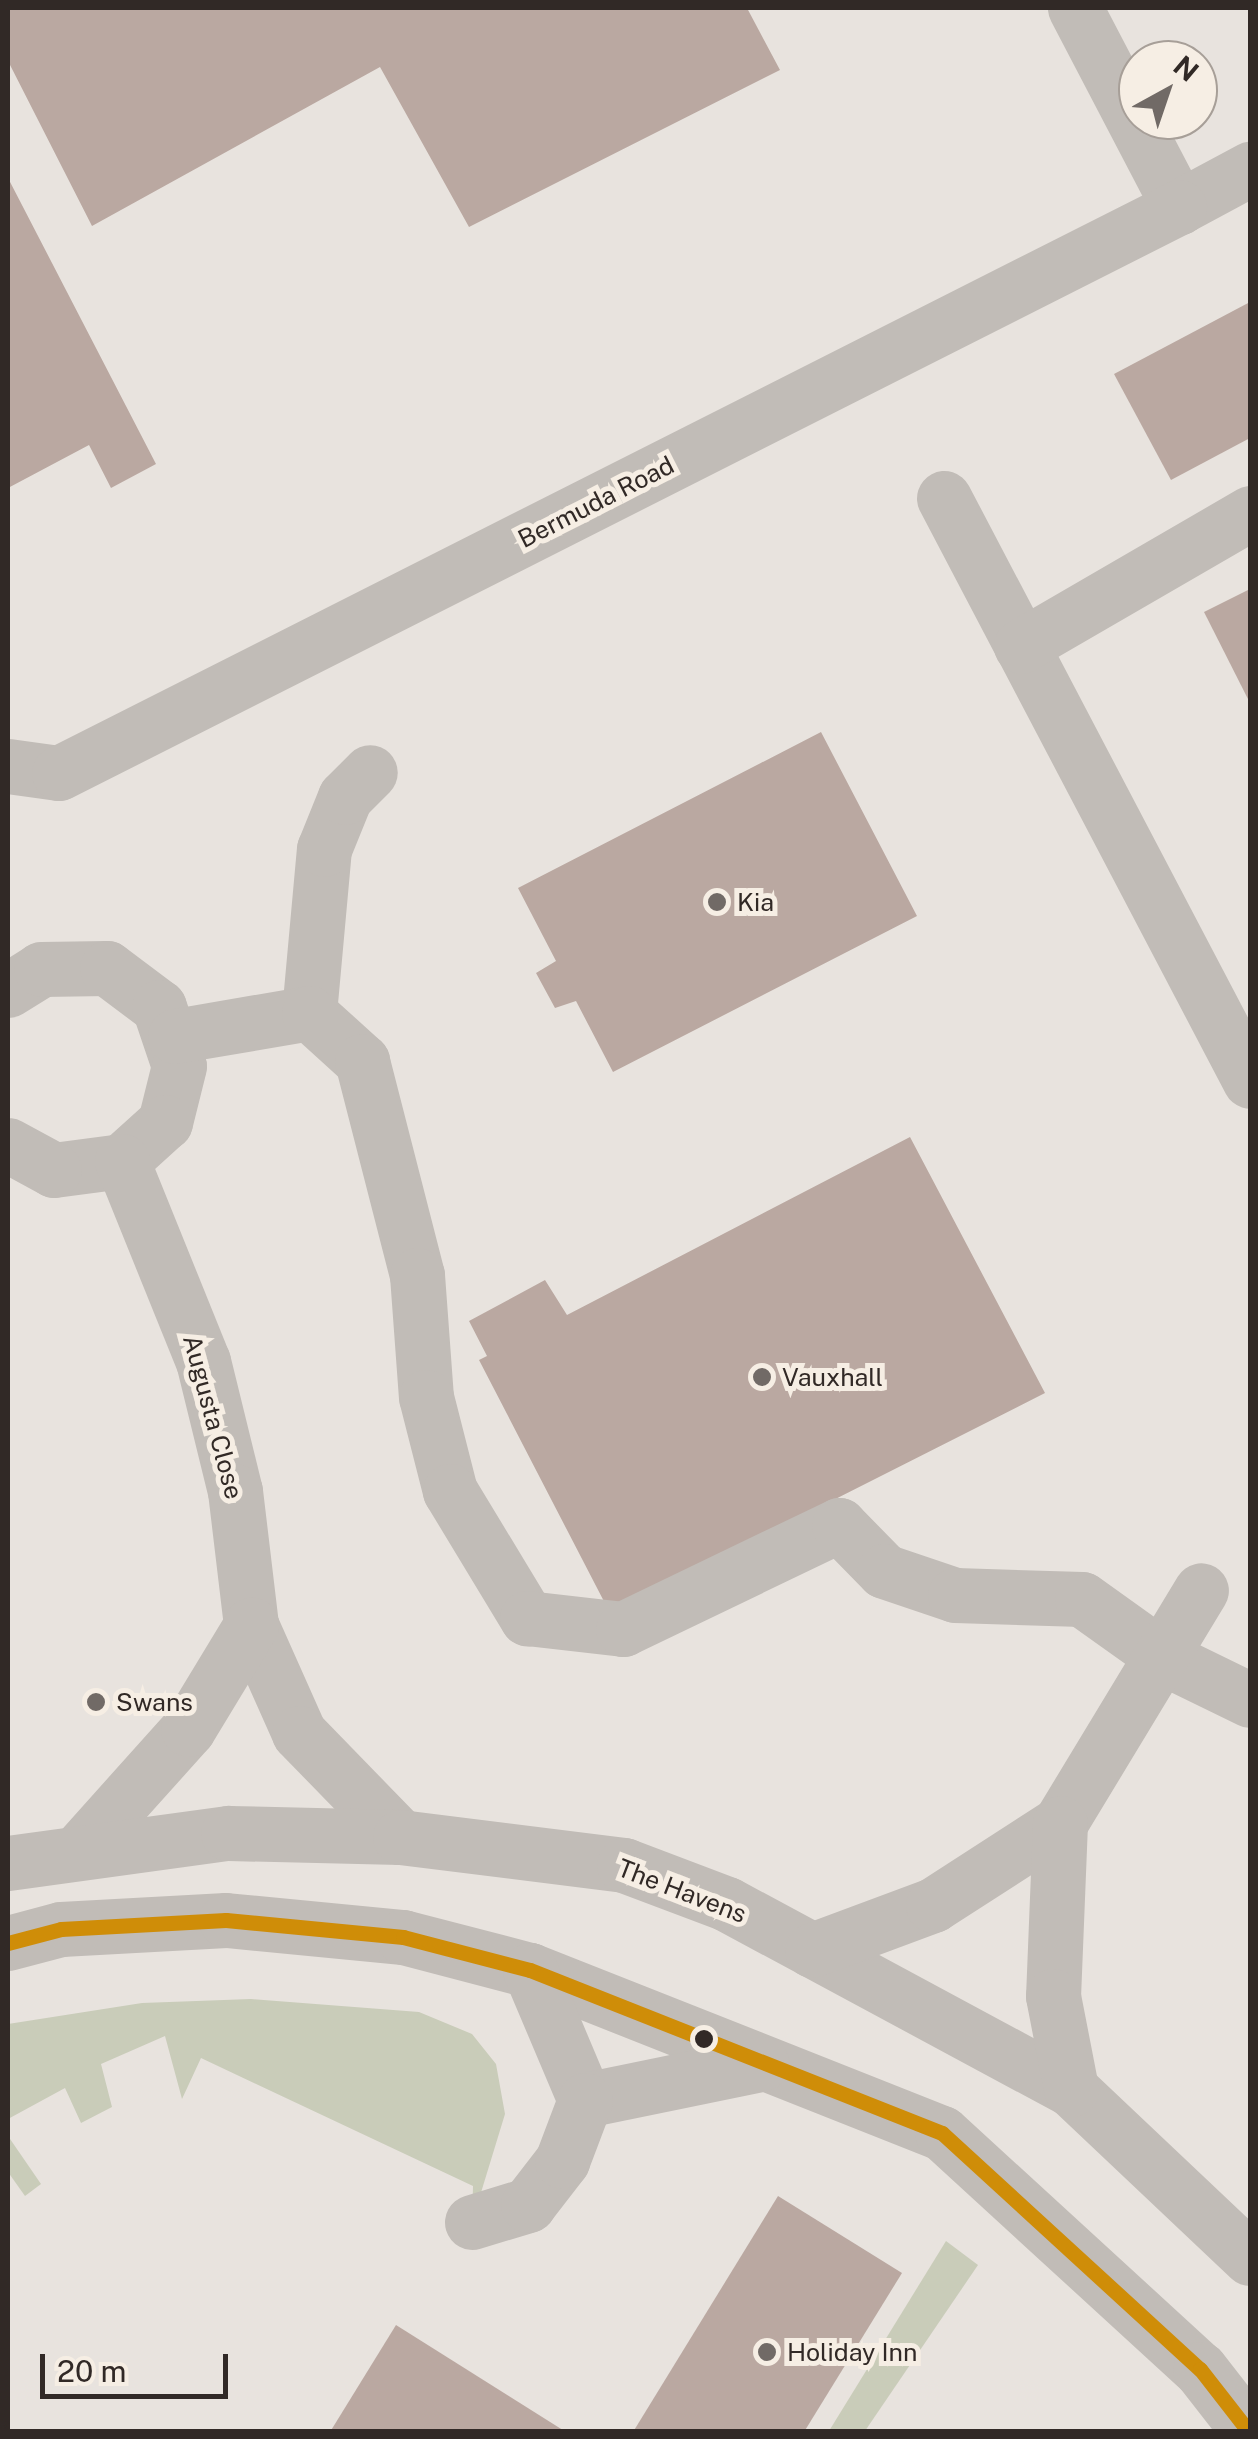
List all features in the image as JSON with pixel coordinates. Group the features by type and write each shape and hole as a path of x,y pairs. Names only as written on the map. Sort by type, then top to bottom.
{"street":[{"path":"1075,8 1179,207"},
{"name":"Bermuda Road","path":"8,766 58,774 1250,169"},
{"path":"944,498 1250,1081"},
{"path":"1021,646 1250,514"},
{"path":"309,1013 324,849 346,797 370,772"},
{"path":"8,990 42,969 106,968 136,984 175,1036 176,1094 165,1122 122,1162 54,1170 8,1146"},
{"path":"175,1036 309,1013"},
{"path":"309,1013 362,1060 417,1274 426,1397 450,1491 527,1618 623,1630 839,1524 884,1571 955,1595 1082,1599 1166,1659 1250,1700"},
{"name":"Augusta Close","path":"122,1162 203,1361 235,1491 251,1625 299,1733 400,1837"},
{"path":"812,1950 933,1906 1060,1822 1166,1659 1201,1590"},
{"path":"83,1846 188,1730 251,1625"},
{"path":"1060,1822 1053,1996 1071,2090"},
{"name":"The Havens","path":"8,1862 83,1846 228,1834 400,1837 624,1865 727,1904 1071,2090 1250,2258"},
{"path":"8,1943 61,1929 226,1920 403,1937 530,1970 942,2133 1188,2356 1249,2432"},
{"path":"472,2222 528,2205 562,2162 584,2100 530,1970"},
{"path":"584,2100 761,2064"}],"green space":[{"path":"251,1999 419,2012 472,2034 496,2064 505,2114 472,2222 473,2186 201,2058 182,2099 165,2036 101,2064 112,2107 81,2123 65,2088 8,2119 8,2024 142,2003"},
{"path":"8,2136 41,2184 25,2196 8,2172"},
{"path":"946,2241 978,2265 865,2431 829,2431"}],"building":[{"path":"8,8 747,8 780,70 469,227 380,67 92,226 8,61"},
{"path":"8,178 156,464 111,488 89,445 8,488"},
{"path":"1250,302 1250,438 1171,480 1114,374"},
{"path":"1250,589 1250,703 1204,612"},
{"name":"Kia","path":"821,732 917,916 613,1072 576,1001 555,1008 536,973 556,961 518,888"},
{"name":"Vauxhall","path":"910,1137 1045,1393 610,1613 479,1360 487,1356 469,1321 545,1280 567,1315"},
{"name":"Holiday Inn","path":"778,2196 902,2273 804,2432 633,2432"},
{"path":"396,2325 566,2432 330,2432"}],"transit line":[{"path":"8,1943 61,1929 226,1920 403,1937 530,1970 942,2133 1200,2369 1249,2432"}],"place":[{"name":"Kia","path":"717,902"},
{"name":"Vauxhall","path":"762,1377"},
{"name":"Swans","path":"96,1702"},
{"name":"Holiday Inn","path":"767,2352"}]}
